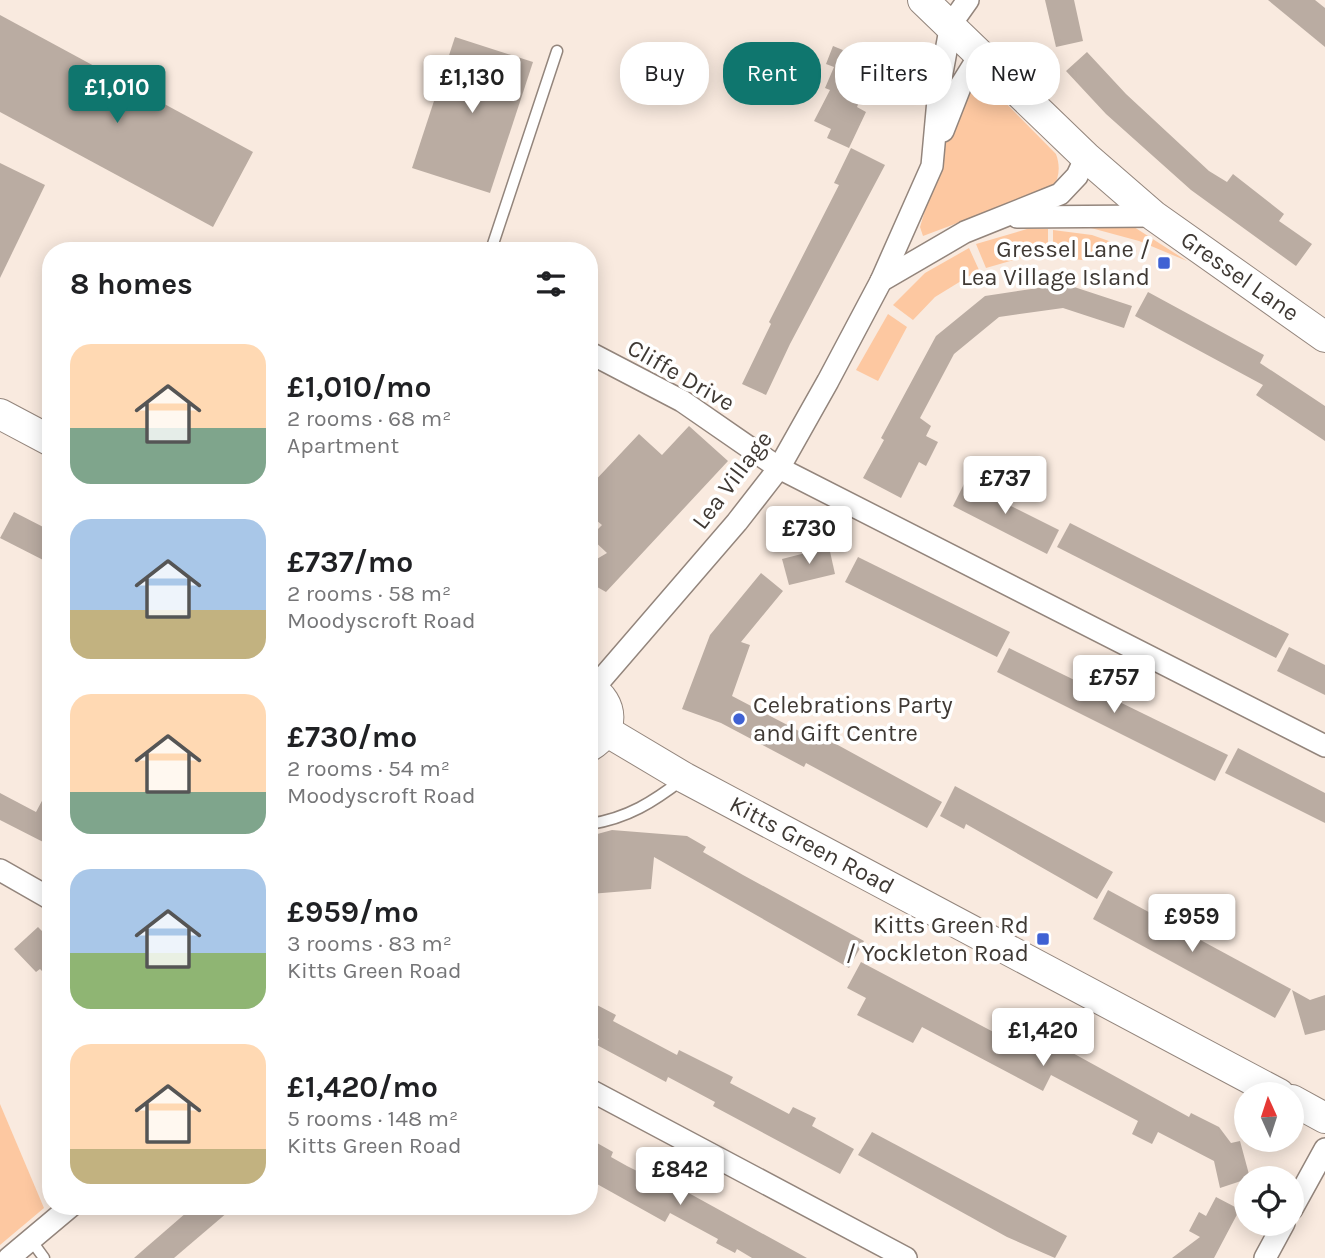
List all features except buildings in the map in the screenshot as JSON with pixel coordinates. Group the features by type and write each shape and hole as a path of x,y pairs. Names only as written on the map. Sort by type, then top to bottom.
{"street":[{"name":"Gressel Lane","path":"923,0 970,42"},
{"path":"951,24 968,0"},
{"name":"Lea Village","path":"598,681 737,522 779,468 881,281 932,166 939,89 951,24"},
{"path":"932,166 946,117 966,80"},
{"name":"Gressel Lane","path":"1034,105 1086,157 1154,216 1325,337"},
{"name":"Lea Village","path":"881,281 935,247 997,218 1060,194 1077,176 1086,157"},
{"name":"Lea Village","path":"997,218 1085,214 1154,216"},
{"name":"Cliffe Drive","path":"598,357 682,401 779,468 1325,746"},
{"path":"0,414 42,436"},
{"path":"598,696 608,707 598,738"},
{"name":"Kitts Green Road","path":"598,738 685,778 1256,1082"},
{"path":"0,870 42,894"},
{"path":"598,1094 906,1258"},
{"path":"1304,1107 1325,1118"},
{"path":"1304,1187 1325,1149"},
{"path":"9,1258 60,1215"},
{"path":"1265,1258 1277,1236"}],"lane":[{"path":"494,242 557,51"},
{"path":"598,823 617,820 650,804 685,778"},
{"path":"31,1240 44,1258"}],"shaded area":[{"path":"966,95 966,105 1008,105 1056,154 1059,167 1053,187 923,236 920,227 951,123"},
{"path":"1091,221 1134,227 1187,261 1139,241 1091,228"},
{"path":"1027,229 1048,229 1048,257 1021,258 986,268 976,244"},
{"path":"1053,230 1092,235 1137,251 1082,260 1053,257"},
{"path":"969,248 979,270 935,297 913,320 893,305 925,273"},
{"path":"888,314 907,327 878,381 856,370"},
{"path":"0,1104 42,1203 42,1210 0,1245"}],"place":[{"name":"Gressel Lane / Lea Village Island","path":"1164,263"},
{"name":"Celebrations Party and Gift Centre","path":"739,719"},
{"name":"Kitts Green Rd / Yockleton Road","path":"1043,939"}]}
